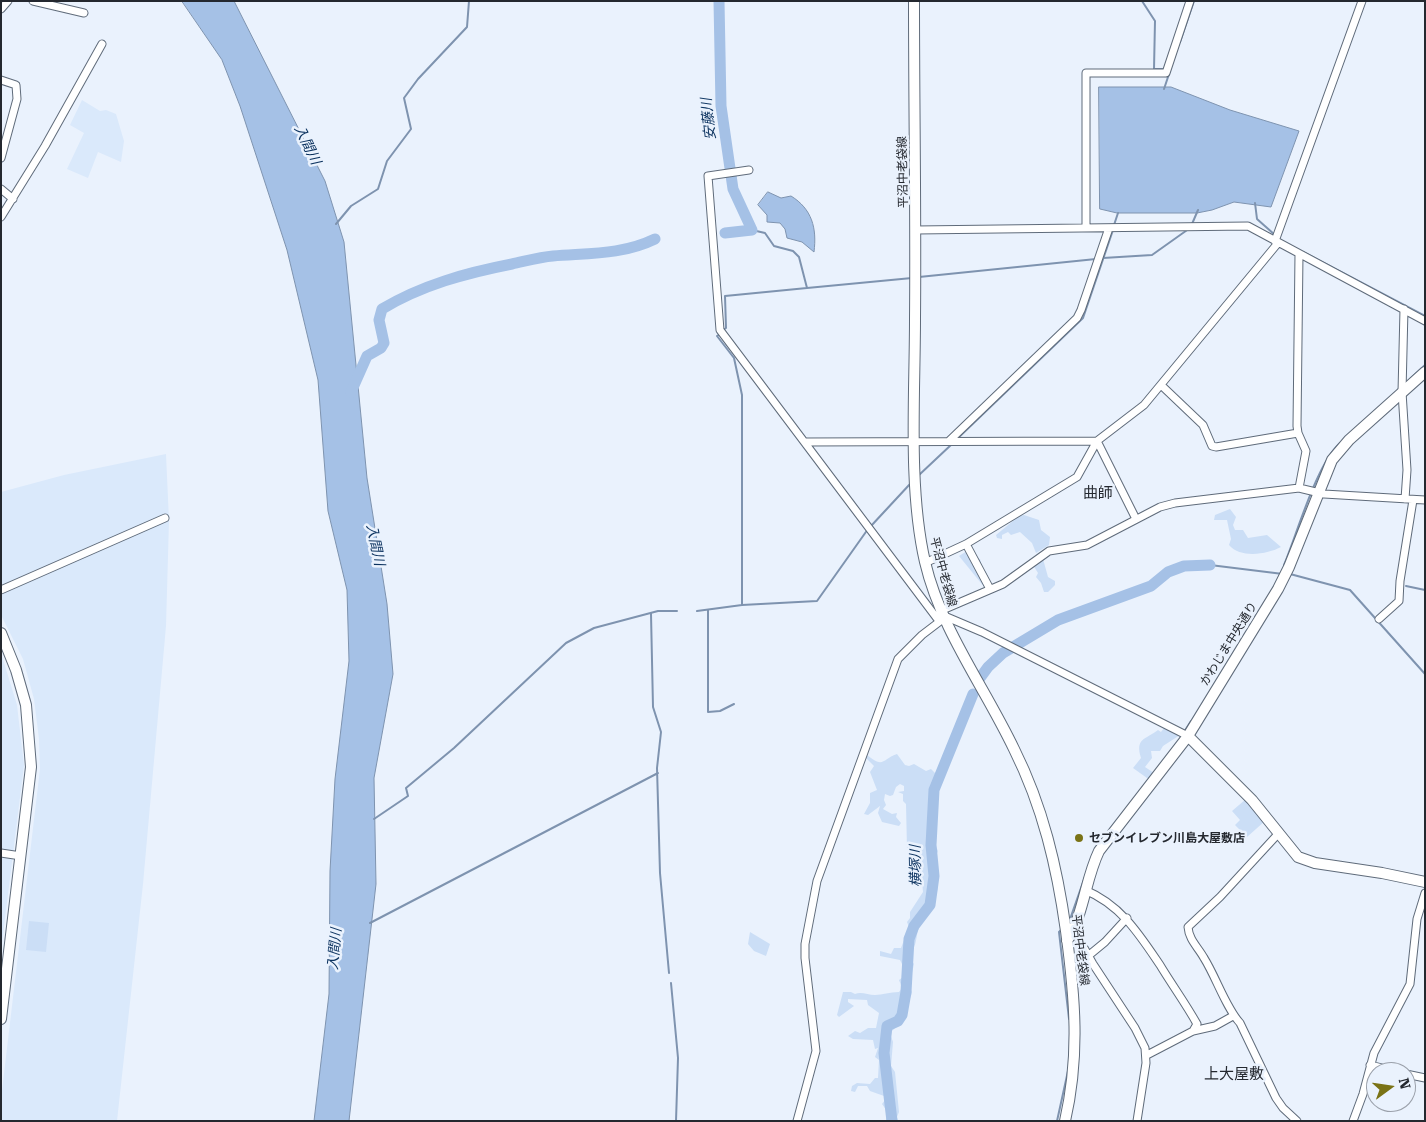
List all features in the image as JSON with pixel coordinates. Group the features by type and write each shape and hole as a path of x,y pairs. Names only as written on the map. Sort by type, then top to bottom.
{"street":[{"path":"1,9 8,1"},
{"path":"33,1 84,13"},
{"name":"平沼中老袋線","path":"914,1 916,230 914,441 919,528 925,563 941,616 1014,748 1031,786 1055,862 1067,941 1076,1033 1072,1088 1065,1121"},
{"path":"1086,228 1086,73 1166,73 1190,1"},
{"path":"925,563 966,544 1077,477 1097,440 1144,404 1277,242 1362,1"},
{"path":"1,217 102,44"},
{"path":"1,80 16,86 17,99 1,158"},
{"path":"749,170 708,176 720,330 941,616 982,632 1188,736 1252,800 1290,850 1306,860 1425,882"},
{"path":"1,189 13,199"},
{"path":"916,230 1248,226 1425,321"},
{"path":"949,441 1077,318 1109,228"},
{"path":"1299,254 1298,434 1306,451 1299,488"},
{"path":"1404,310 1402,392 1407,452 1405,499"},
{"name":"かわじま中央通り","path":"1067,941 1074,930 1095,860 1104,842 1188,736 1278,589 1289,567 1317,493 1332,460 1340,450 1425,372"},
{"path":"1161,384 1203,425 1212,446 1216,447 1298,434"},
{"path":"805,442 1097,440"},
{"path":"1097,440 1136,519"},
{"path":"797,1121 816,1052 805,944 817,881 898,659 941,616 1013,578 1037,557 1048,551 1087,545 1136,519 1175,503 1299,488 1317,493 1425,500"},
{"path":"1379,619 1399,601 1403,555 1413,500"},
{"path":"1,590 165,518"},
{"path":"966,544 990,589"},
{"path":"1,633 16,670 29,724 31,767 1,1018"},
{"path":"1278,834 1220,897 1188,927 1189,934 1206,960 1233,1016 1240,1023 1276,1098 1283,1108 1297,1121"},
{"path":"1,853 21,856"},
{"path":"1085,890 1107,902 1127,918 1139,932 1197,1024 1193,1031"},
{"path":"1371,1062 1410,984 1417,919 1425,893"},
{"path":"1088,956 1105,942 1127,918"},
{"path":"1074,930 1088,956 1143,1042 1147,1056 1137,1121"},
{"path":"1147,1056 1193,1031 1215,1026 1233,1016"},
{"path":"1352,1121 1366,1082"}],"shaded area":[{"path":"82,100 100,111 106,110 116,114 124,141 121,162 98,152 88,178 67,169 84,133 70,125"},
{"path":"166,454 169,521 166,626 143,884 117,1121 1,1121 1,1099 40,769 39,739 34,699 23,659 1,615 1,492 64,475"},
{"path":"1230,509 1236,517 1233,525 1235,530 1243,530 1248,538 1267,535 1281,547 1269,552 1255,554 1247,554 1234,549 1229,545 1231,539 1227,520 1214,520 1215,515"},
{"path":"1024,515 1039,520 1041,530 1050,537 1049,545 1036,553 1032,543 1020,532 1011,535 1008,532 1002,535 1002,539 997,538 996,535 1019,516"},
{"path":"967,551 975,558 980,559 982,567 986,572 987,585 985,588 959,556"},
{"path":"1043,559 1048,577 1055,581 1055,585 1048,592 1044,592 1041,583 1036,577 1038,573 1033,565"},
{"path":"1,653 17,705 24,765 1,951"},
{"path":"1164,728 1168,730 1169,728 1180,735 1163,746 1160,751 1151,751 1152,758 1145,767 1154,773 1147,778 1133,768 1141,758 1139,751 1140,743 1158,730 1161,732"},
{"path":"897,754 905,765 914,764 926,771 931,769 939,777 936,781 938,785 935,802 937,826 933,839 938,851 934,860 937,872 932,880 938,882 938,889 934,900 921,921 915,944 910,952 910,958 914,964 909,986 912,992 911,996 900,1023 892,1031 891,1066 895,1072 899,1112 898,1121 886,1121 887,1111 882,1104 885,1100 884,1096 870,1091 867,1086 858,1086 855,1092 851,1091 852,1086 857,1083 870,1084 875,1078 878,1078 879,1060 875,1057 878,1048 875,1049 873,1040 853,1039 848,1036 855,1031 860,1033 868,1028 876,1028 879,1013 868,1005 867,1000 848,999 848,1002 854,1006 839,1017 837,1015 843,992 878,995 899,992 902,988 899,980 903,977 904,968 900,960 880,956 880,951 891,954 894,948 901,948 909,927 907,922 910,918 910,912 923,892 921,868 916,858 918,855 907,849 906,804 903,801 903,794 898,792 904,791 904,786 900,784 896,787 893,795 885,794 884,800 886,805 883,809 892,814 897,813 896,817 901,823 899,826 882,822 878,813 880,806 868,815 864,814 870,803 870,793 877,790 870,772 874,766 866,758 867,755 883,762"},
{"path":"1246,799 1265,821 1247,837 1235,825 1240,820 1232,811"},
{"path":"29,921 49,923 46,952 26,950"},
{"path":"750,932 770,944 766,956 754,951 748,944"}],"water":[{"name":"入間川","path":"182,1 234,1 325,181 344,242 367,478 387,604 393,674 374,778 376,884 349,1121 314,1121 329,994 330,871 335,779 349,661 347,590 328,511 318,380 287,250 240,106 222,60"},
{"path":"1099,87 1171,87 1230,110 1299,131 1271,207 1234,202 1197,213 1117,213 1100,209"},
{"path":"768,192 781,198 791,196 804,207 814,227 814,252 802,242 787,238 785,229 780,223 767,222 767,215 758,205"}],"waterway":[{"path":"336,224 351,206 378,189 387,161 411,129 404,98 418,79 467,27 469,1"},
{"name":"安藤川","path":"719,1 721,106 733,189 752,230 725,233"},
{"path":"1142,1 1155,21 1154,69 1166,69"},
{"path":"1180,42 1194,1"},
{"path":"1164,89 1169,74"},
{"path":"1255,203 1257,219 1275,235"},
{"path":"1192,224 1198,210"},
{"path":"1114,225 1118,213"},
{"path":"1103,258 1152,255 1190,228"},
{"path":"752,230 765,233 774,246 793,251 799,257 807,288 912,278"},
{"path":"957,439 1083,318 1113,230"},
{"path":"351,392 367,356 381,348 384,343 379,320 382,309 397,301 445,281 478,271 543,257 618,251 655,239"},
{"path":"1303,252 1425,316"},
{"path":"919,277 1096,259"},
{"path":"723,330 726,328 725,296 807,288"},
{"path":"720,334 717,336 734,358 742,395 742,604"},
{"path":"1410,379 1425,365"},
{"path":"1284,565 1323,466 1340,443"},
{"path":"919,475 952,444"},
{"path":"871,526 910,484"},
{"path":"697,611 742,605 817,601 868,529"},
{"path":"1210,565 1283,574"},
{"name":"横塚川","path":"980,678 988,667 1003,653 1058,620 1151,586 1168,572 1184,566 1210,565"},
{"path":"1290,574 1350,590 1425,674"},
{"path":"1406,586 1425,590"},
{"path":"708,610 708,712 720,711 734,704"},
{"path":"374,819 408,796 406,788 454,748 566,643 594,628 658,611 677,611"},
{"path":"651,614 653,707 661,732 657,768 660,873 669,973"},
{"name":"横塚川","path":"892,1121 884,1053 887,1026 898,1021 902,1015 906,992 909,939 914,926 930,905 934,876 931,845 934,790 973,694"},
{"path":"1184,732 1191,721"},
{"path":"370,923 658,773"},
{"path":"1069,922 1094,851"},
{"path":"1062,929 1059,932 1069,1019"},
{"path":"671,983 678,1058 676,1121"},
{"path":"1057,1121 1068,1071"}],"place":[{"name":"セブンイレブン川島大屋敷店","path":"1079,838"}],"district":[{"name":"曲師","path":"1098,494"},
{"name":"上大屋敷","path":"1234,1075"}]}
